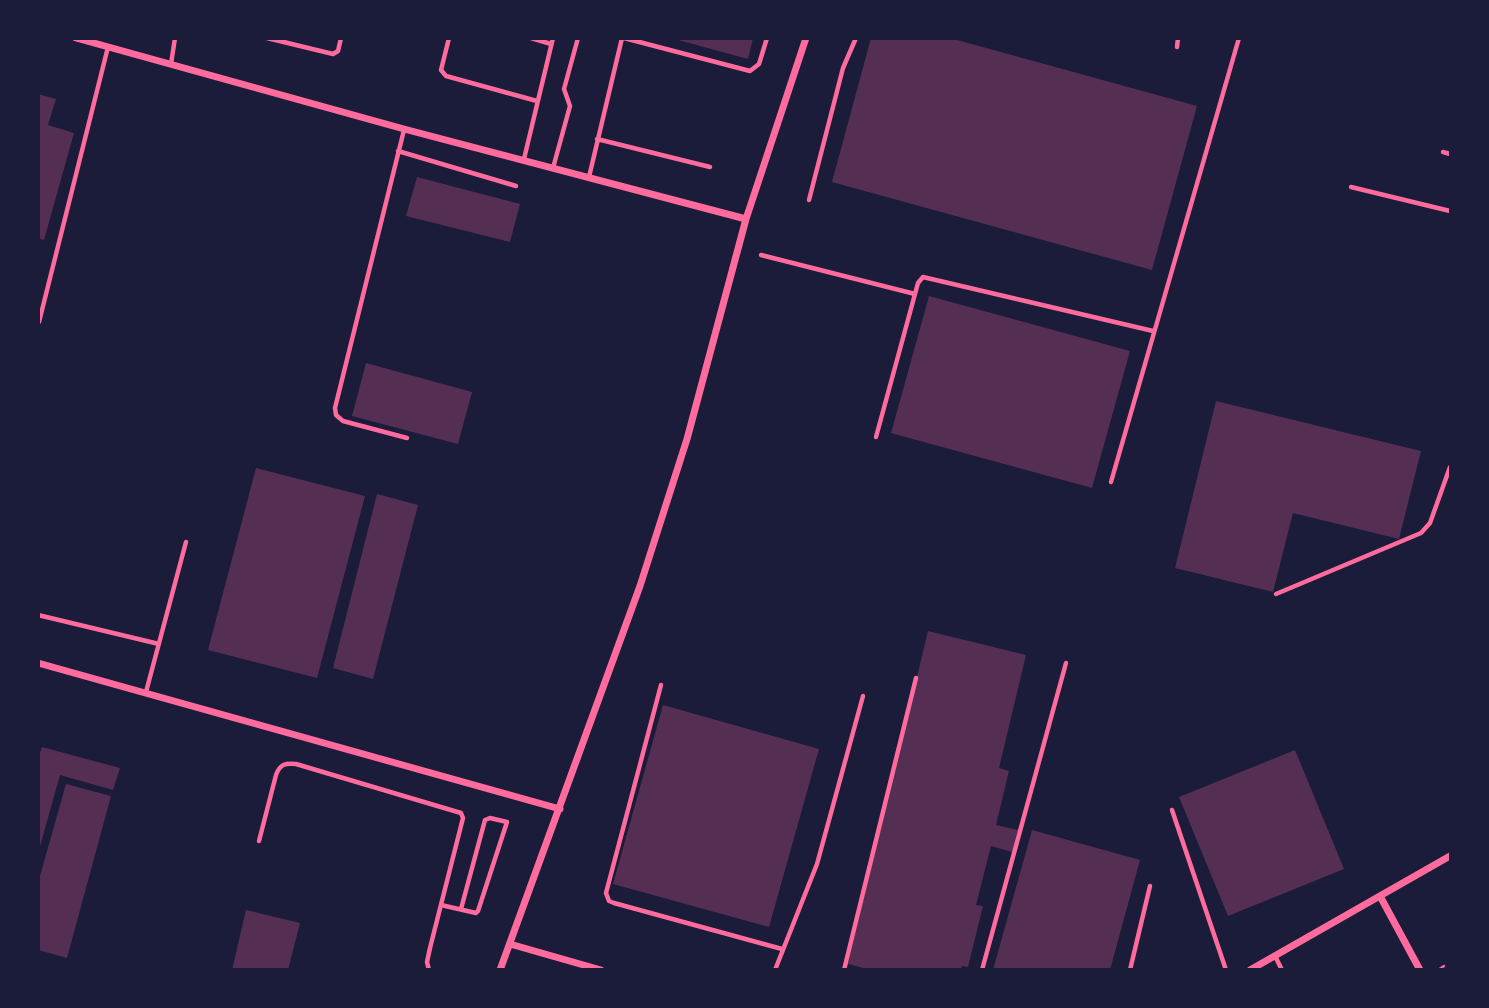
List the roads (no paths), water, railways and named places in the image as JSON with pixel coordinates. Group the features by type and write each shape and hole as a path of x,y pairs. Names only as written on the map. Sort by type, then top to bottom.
{"street":[{"path":"76,38 404,129 746,219"},
{"path":"500,970 640,586 687,439 746,219 806,38"},
{"path":"38,663 559,808"},
{"path":"1250,970 1451,856"},
{"path":"1380,896 1420,970"},
{"path":"510,944 601,970"}],"lane":[{"path":"171,64 175,38"},
{"path":"267,38 333,54 338,51 341,38"},
{"path":"449,38 441,71 446,76 537,101"},
{"path":"524,159 552,41 531,38"},
{"path":"553,168 570,106 564,89 578,38"},
{"path":"589,177 623,38 750,71 759,64 767,38"},
{"path":"809,200 843,68 856,38"},
{"path":"1177,47 1178,38"},
{"path":"1111,482 1239,38"},
{"path":"39,322 108,47"},
{"path":"404,129 335,408 336,415 343,421 407,438"},
{"path":"597,139 710,167"},
{"path":"398,151 516,186"},
{"path":"1443,152 1451,154"},
{"path":"1352,187 1451,211"},
{"path":"761,255 915,294"},
{"path":"876,437 918,283 923,277 1153,331"},
{"path":"1276,594 1421,533 1430,523 1451,467"},
{"path":"146,693 186,542"},
{"path":"38,615 159,644"},
{"path":"982,970 1066,663"},
{"path":"844,970 916,678"},
{"path":"661,685 606,893 607,898 614,903 782,949"},
{"path":"775,970 817,864 863,696"},
{"path":"259,841 278,768 284,764 296,764 456,810 463,818 430,948 427,962 429,970"},
{"path":"1172,810 1226,970"},
{"path":"441,905 461,909 476,912 479,909 507,822 490,818 485,820 461,909"},
{"path":"1130,970 1150,886"},
{"path":"1275,956 1282,970"}]}
